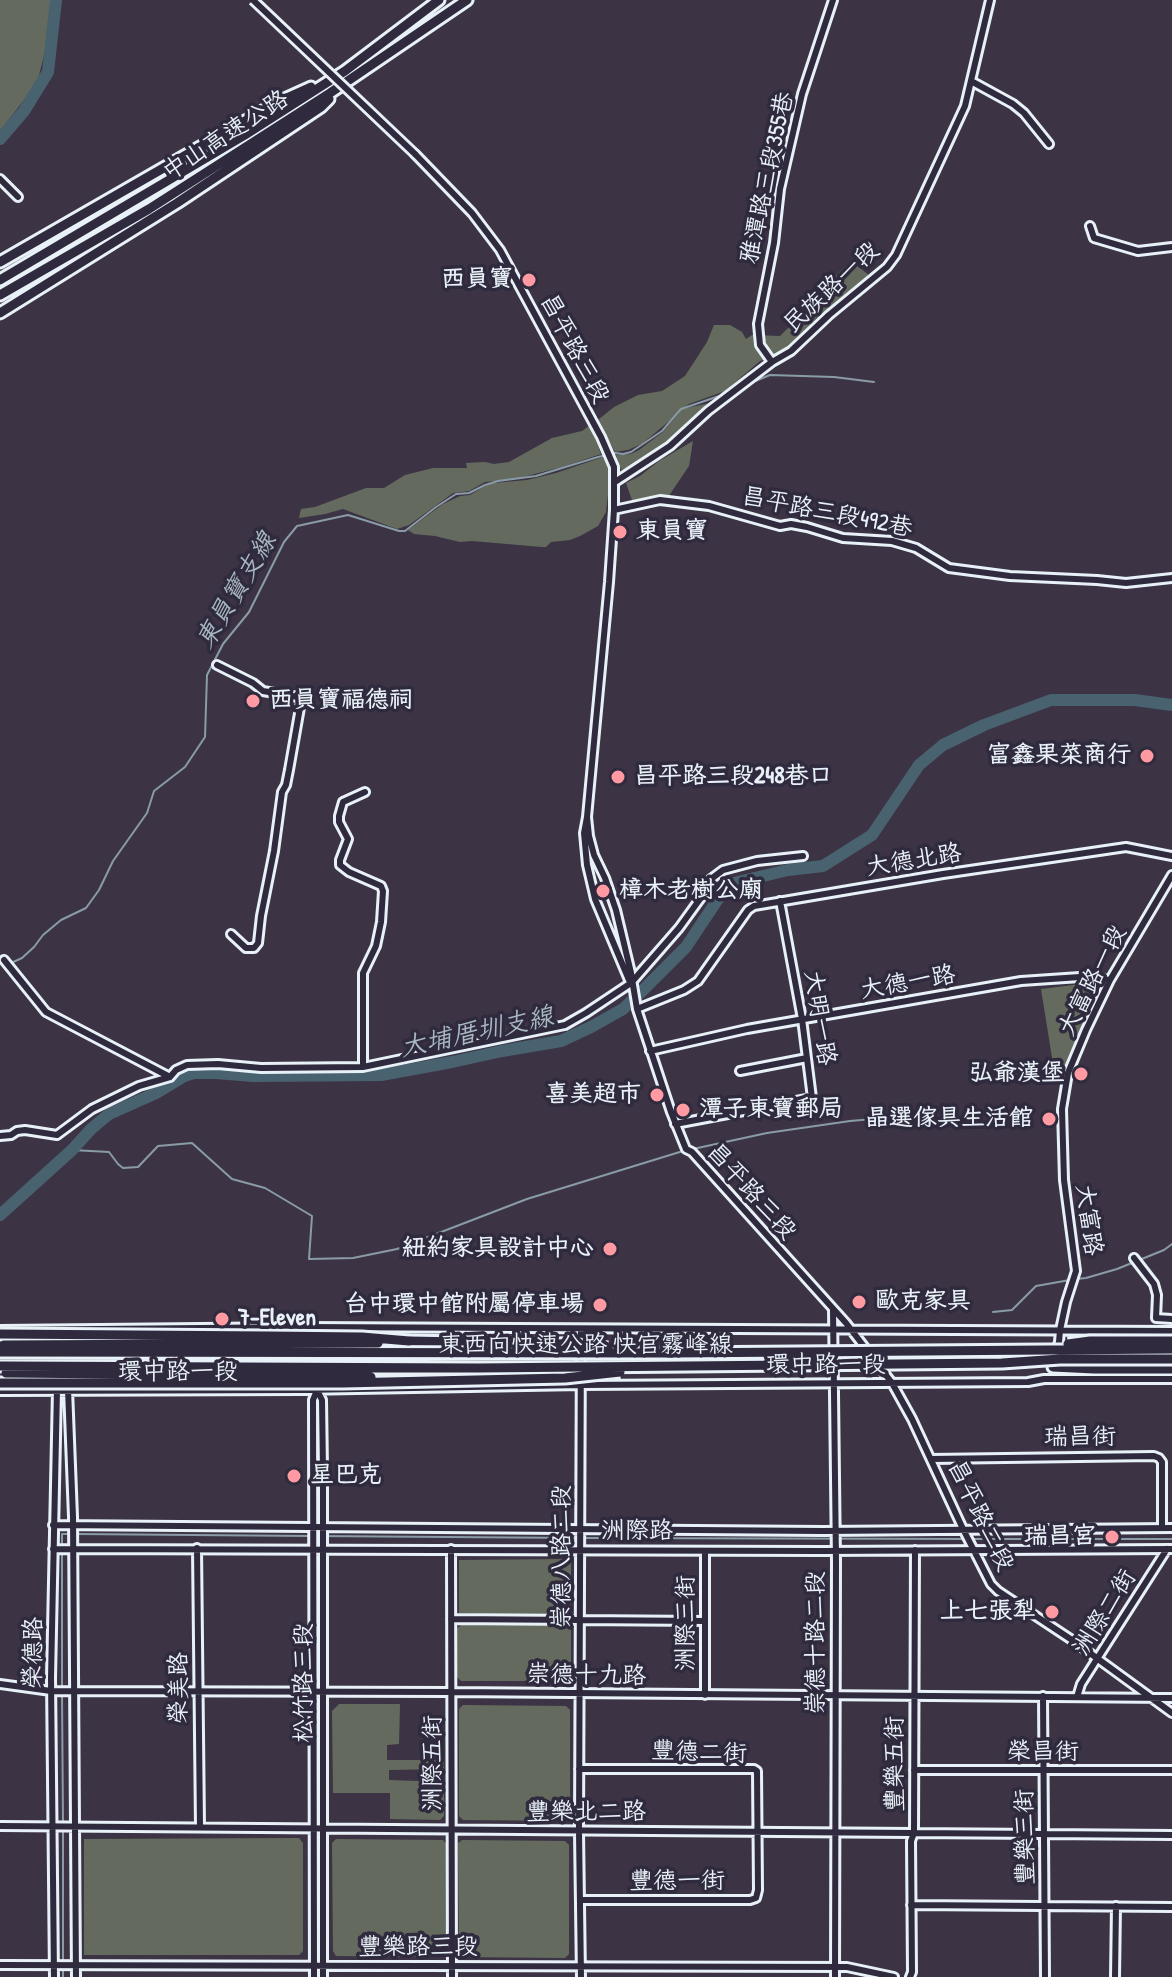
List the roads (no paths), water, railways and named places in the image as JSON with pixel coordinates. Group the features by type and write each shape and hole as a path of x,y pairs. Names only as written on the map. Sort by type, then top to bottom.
{"highway":[{"name":"中山高速公路","path":"0,280 347,76 439,0"},
{"name":"中山高速公路","path":"0,295 149,209 467,0"},
{"path":"0,262 280,101 347,76"},
{"path":"0,313 177,203 321,107 347,76"},
{"path":"0,1332 362,1337 567,1344 671,1353"},
{"path":"1,1347 409,1341"},
{"path":"1031,1349 1090,1341 1172,1341"},
{"name":"東西向快速公路 快官霧峰線","path":"1,1347 671,1353 1172,1349"},
{"name":"東西向快速公路 快官霧峰線","path":"2,1371 1172,1359"},
{"path":"1002,1363 1094,1369 1172,1369"},
{"path":"0,1383 343,1383 565,1378 667,1366"},
{"path":"2,1371 349,1376 414,1381"}],"street":[{"name":"昌平路三段","path":"253,0 415,154 472,213 500,250 609,452 614,467 614,510 584,833 595,899 631,983"},
{"name":"雅潭路三段355巷","path":"772,362 760,345 758,324 774,243 780,189 802,94 833,0"},
{"name":"民族路一段","path":"615,482 670,446 708,411 791,351 887,267 896,255 965,106 990,0"},
{"path":"971,81 1013,104 1049,144"},
{"path":"0,179 18,197"},
{"path":"1090,226 1094,238 1138,251 1172,247"},
{"name":"昌平路三段492巷","path":"614,510 660,500 709,506 780,526 791,524 807,527 843,538 892,541 916,548 945,567 1010,576 1126,583 1172,578"},
{"path":"217,665 263,691 298,697 301,702 282,792 258,943 254,948 246,948 231,934"},
{"path":"363,1067 363,973 376,946 383,891 381,886 340,865 348,839 339,816 343,802 365,792"},
{"name":"昌平路三段","path":"587,817 594,855 616,910 637,1009 675,1124 689,1151 852,1330 872,1357"},
{"name":"大德北路","path":"637,1009 698,981 748,910 754,906 1126,847 1172,856"},
{"path":"0,1136 17,1131 57,1135 92,1109 139,1086 170,1077 187,1065 363,1067 565,1025 631,983 679,928 711,879 723,870 757,861 803,856"},
{"name":"大富路一段","path":"1062,1109 1068,1073 1086,1030 1110,980 1172,875"},
{"name":"大明一路","path":"675,1124 812,1098 802,1019 780,901"},
{"path":"4,960 46,1012 170,1077"},
{"name":"大德一路","path":"650,1051 802,1019 1021,981 1080,977 1110,980"},
{"path":"740,1071 807,1058"},
{"name":"大富路","path":"1044,1379 1059,1342 1076,1271 1064,1180 1062,1109"},
{"path":"1134,1258 1154,1284 1156,1318 1172,1319"},
{"name":"崇德十路二段","path":"833,1309 835,1977"},
{"name":"環中路一段","path":"0,1332 317,1327 1172,1331"},
{"name":"松竹路三段","path":"314,1977 313,1400 317,1390 317,1327"},
{"name":"榮德路","path":"57,1329 53,1525 63,1549 75,1691 76,1977"},
{"name":"榮德路","path":"54,1977 51,1691 63,1549 73,1531 68,1329"},
{"name":"崇德八路二段","path":"581,1330 581,1977"},
{"name":"昌平路二段","path":"872,1357 906,1406 991,1584 1172,1713"},
{"name":"環中路一段","path":"0,1391 1172,1379"},
{"name":"松竹路三段","path":"317,1390 322,1400 323,1977"},
{"name":"瑞昌街","path":"931,1459 1154,1456 1162,1462 1162,1528"},
{"name":"洲際路","path":"53,1525 73,1531 323,1527 582,1535 835,1537 967,1536 1172,1528"},
{"name":"榮美路","path":"197,1548 200,1827"},
{"name":"洲際路","path":"63,1549 1169,1549"},
{"name":"洲際五街","path":"451,1549 452,1977"},
{"name":"洲際二街","path":"1077,1697 1081,1684 1169,1549"},
{"name":"豐樂五街","path":"910,1977 915,1550"},
{"name":"洲際三街","path":"705,1551 705,1695"},
{"path":"451,1619 705,1621"},
{"name":"崇德十九路","path":"0,1684 51,1691 1172,1698"},
{"name":"豐樂三街","path":"1043,1696 1045,1977"},
{"name":"豐德二街","path":"579,1769 754,1769 758,1773 758,1832"},
{"name":"榮昌街","path":"914,1770 1172,1770"},
{"name":"豐樂北二路","path":"0,1826 1172,1835"},
{"name":"豐德一街","path":"580,1900 756,1898 758,1832"},
{"path":"911,1905 1172,1907"},
{"path":"1115,1977 1116,1906"},
{"name":"豐樂路三段","path":"0,1965 149,1970 239,1970 314,1965 847,1967 894,1977"}],"waterway":[{"path":"0,139 24,111 48,72 56,0"},
{"name":"東員寶支線","path":"748,384 770,375 874,382"},
{"name":"東員寶支線","path":"11,963 22,958 61,920 86,908 113,861 147,813 154,791 185,767 205,737 207,675 223,644 249,612 284,542 297,526 348,515 405,531 456,494 469,493 498,481 536,476 598,457 631,452 662,431 681,409 728,393"},
{"name":"大埔厝圳支線","path":"0,1215 109,1114 156,1093 184,1076 194,1073 381,1075 561,1041 623,1009 686,947 724,890 734,883 788,870 823,866 872,835 919,765 943,745 984,725 1051,700 1135,700 1172,705"},
{"path":"693,1149 767,1133 873,1119"},
{"path":"72,1150 109,1152 123,1168 138,1167 158,1146 192,1143 232,1179 265,1188 312,1216 309,1259 353,1258 397,1249 527,1199 683,1151"},
{"path":"1076,1279 1117,1269 1172,1244"},
{"path":"993,1312 1012,1310 1036,1286 1070,1280"},
{"path":"62,1688 62,1534 70,1534"},
{"path":"76,1534 310,1536"},
{"path":"316,1536 578,1538"},
{"path":"584,1538 966,1539"},
{"path":"972,1539 1172,1539"},
{"path":"62,1694 63,1824"},
{"path":"63,1830 63,1977"}],"place":[{"name":"西員寶","path":"529,280"},
{"name":"東員寶","path":"620,532"},
{"name":"西員寶福德祠","path":"253,701"},
{"name":"富鑫果菜商行","path":"1147,756"},
{"name":"昌平路三段248巷口","path":"618,777"},
{"name":"樟木老樹公廟","path":"603,891"},
{"name":"弘爺漢堡","path":"1081,1074"},
{"name":"喜美超市","path":"657,1095"},
{"name":"潭子東寶郵局","path":"683,1110"},
{"name":"晶選傢具生活館","path":"1049,1119"},
{"name":"紐約家具設計中心","path":"610,1249"},
{"name":"歐克家具","path":"859,1302"},
{"name":"台中環中館附屬停車場","path":"600,1305"},
{"name":"7-Eleven","path":"222,1319"},
{"name":"星巴克","path":"294,1476"},
{"name":"瑞昌宮","path":"1112,1537"},
{"name":"上七張犁","path":"1052,1612"}]}
